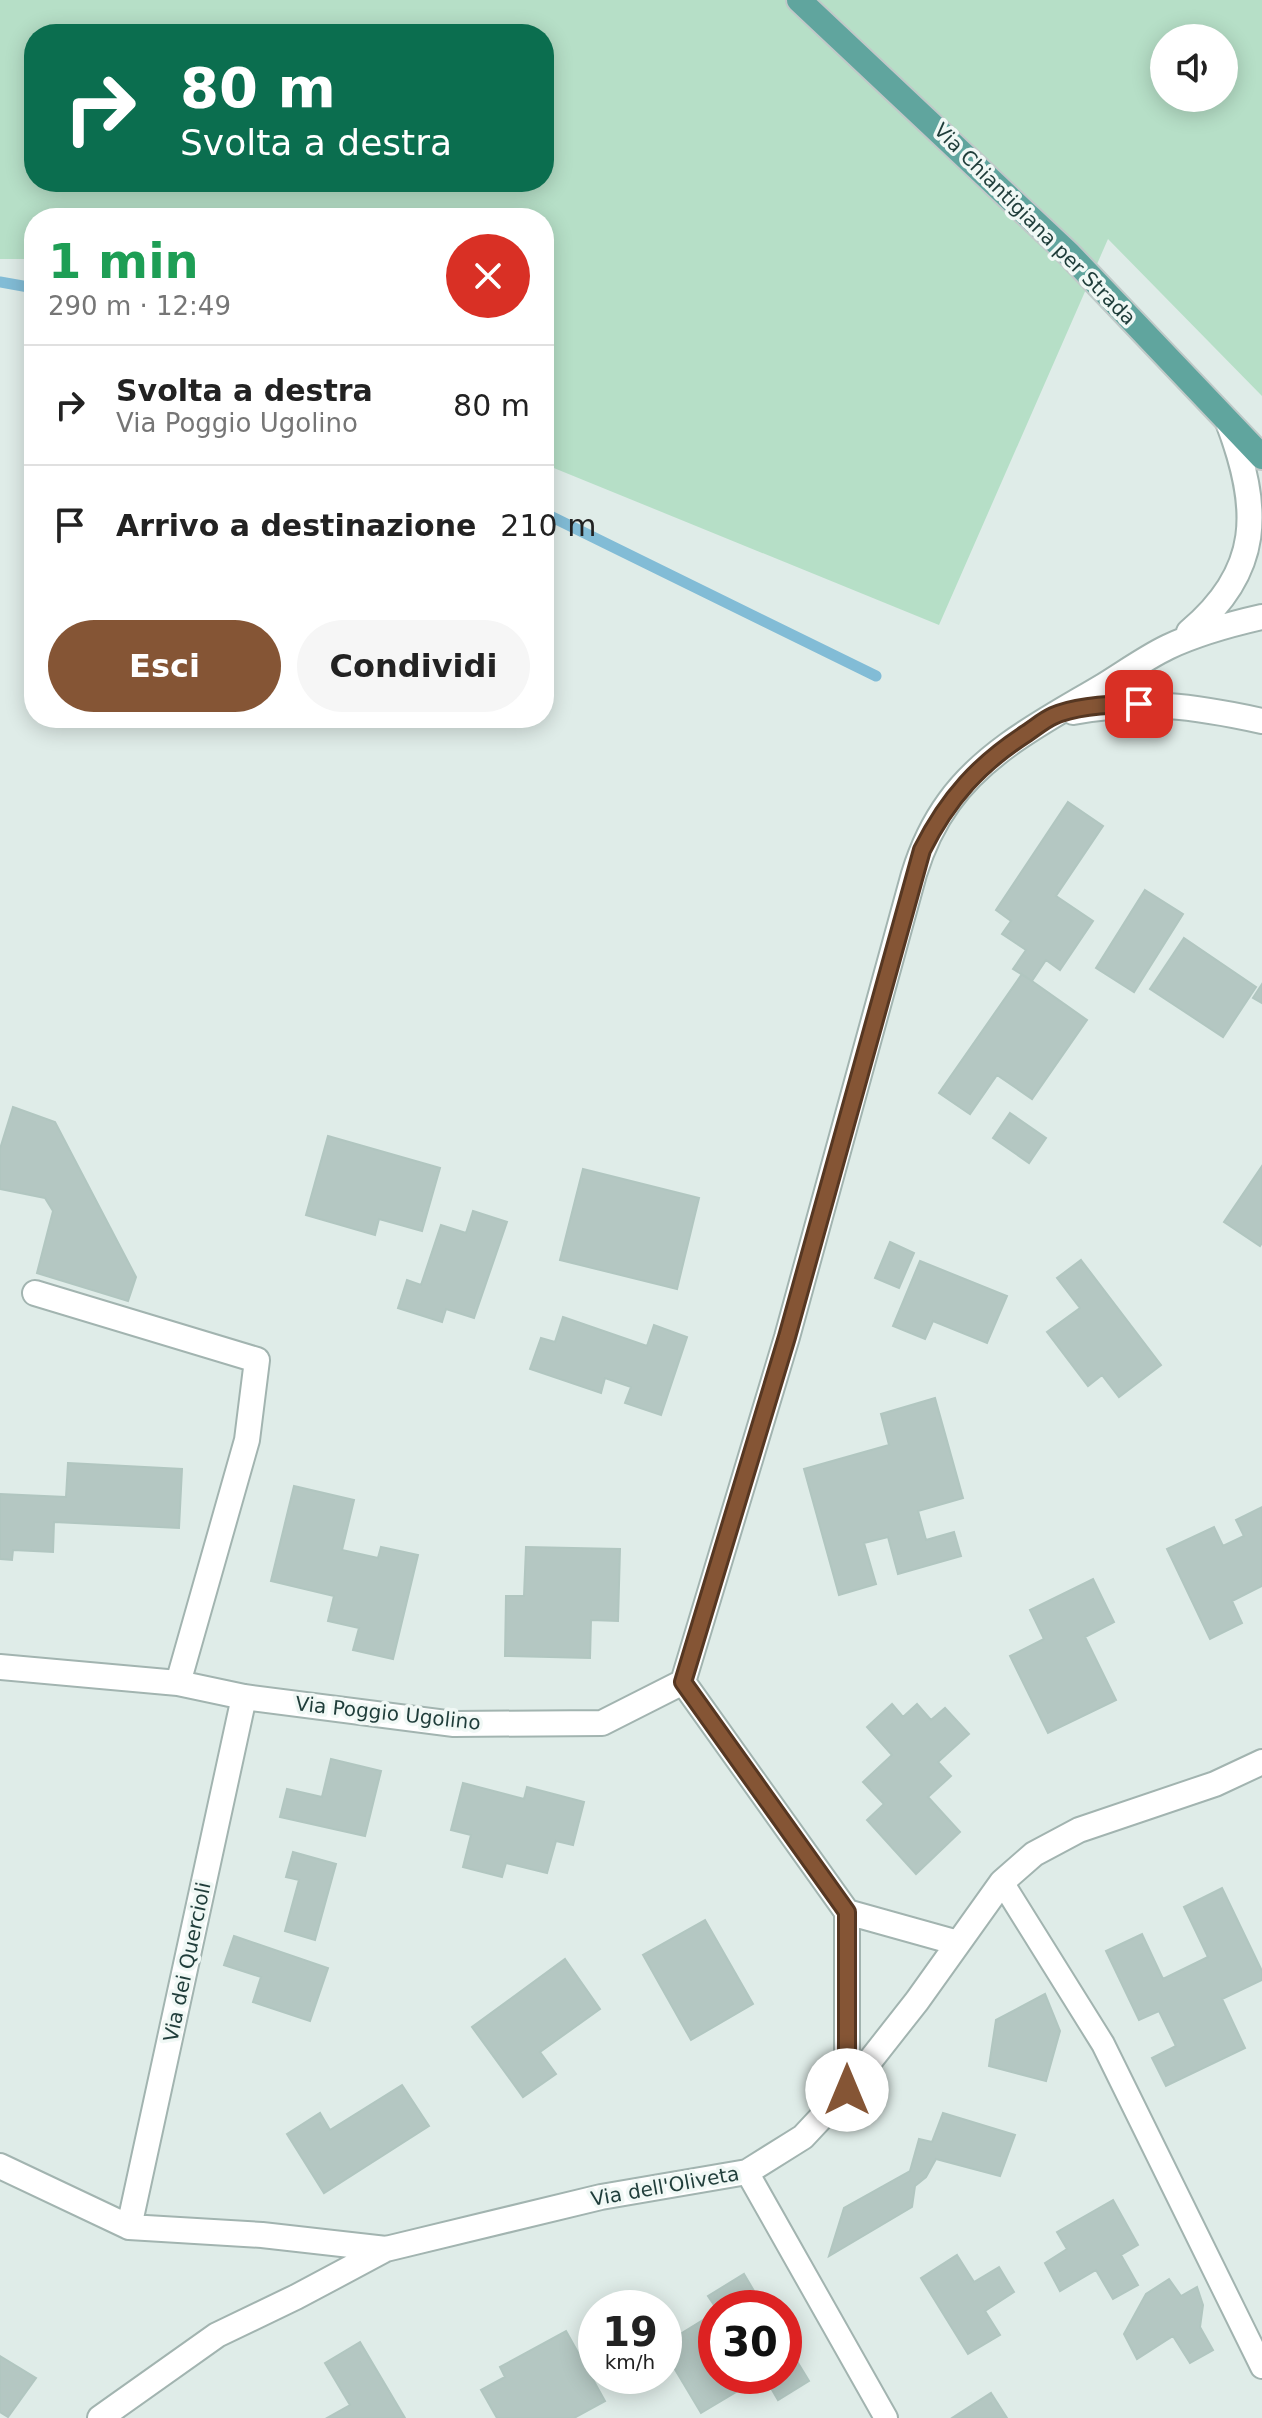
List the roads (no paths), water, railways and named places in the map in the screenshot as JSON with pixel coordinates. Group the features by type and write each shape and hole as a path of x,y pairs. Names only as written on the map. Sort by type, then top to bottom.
{"main road":[{"name":"Via Chiantigiana per Strada","path":"799,0 1069,254 1262,457"}],"street":[{"path":"847,2090 847,1912 683,1682 787,1337 922,850 950,801 976,771 1005,747 1168,647 1204,623 1223,605 1249,565 1254,538 1254,507 1249,478 1227,419"},
{"path":"1168,647 1235,623 1262,617"},
{"path":"1055,715 1112,704 1165,704 1261,720"},
{"path":"35,1293 257,1360 247,1440 178,1683"},
{"name":"Via Poggio Ugolino","path":"0,1667 178,1683 244,1697 454,1724 602,1723 683,1682"},
{"name":"Via dei Quercioli","path":"129,2227 244,1697"},
{"name":"Via dell'Oliveta","path":"100,2418 217,2335 386,2249 601,2197 747,2172 803,2137 847,2090 1002,1882 1034,1854 1079,1830 1215,1784 1262,1762"},
{"path":"847,1912 958,1943"},
{"path":"0,2166 129,2227 262,2235 386,2249"}],"lane":[{"path":"1002,1882 1103,2044 1262,2367"},
{"path":"747,2172 886,2418"}],"waterway":[{"path":"0,282 24,286"},
{"path":"554,518 876,676"}]}
